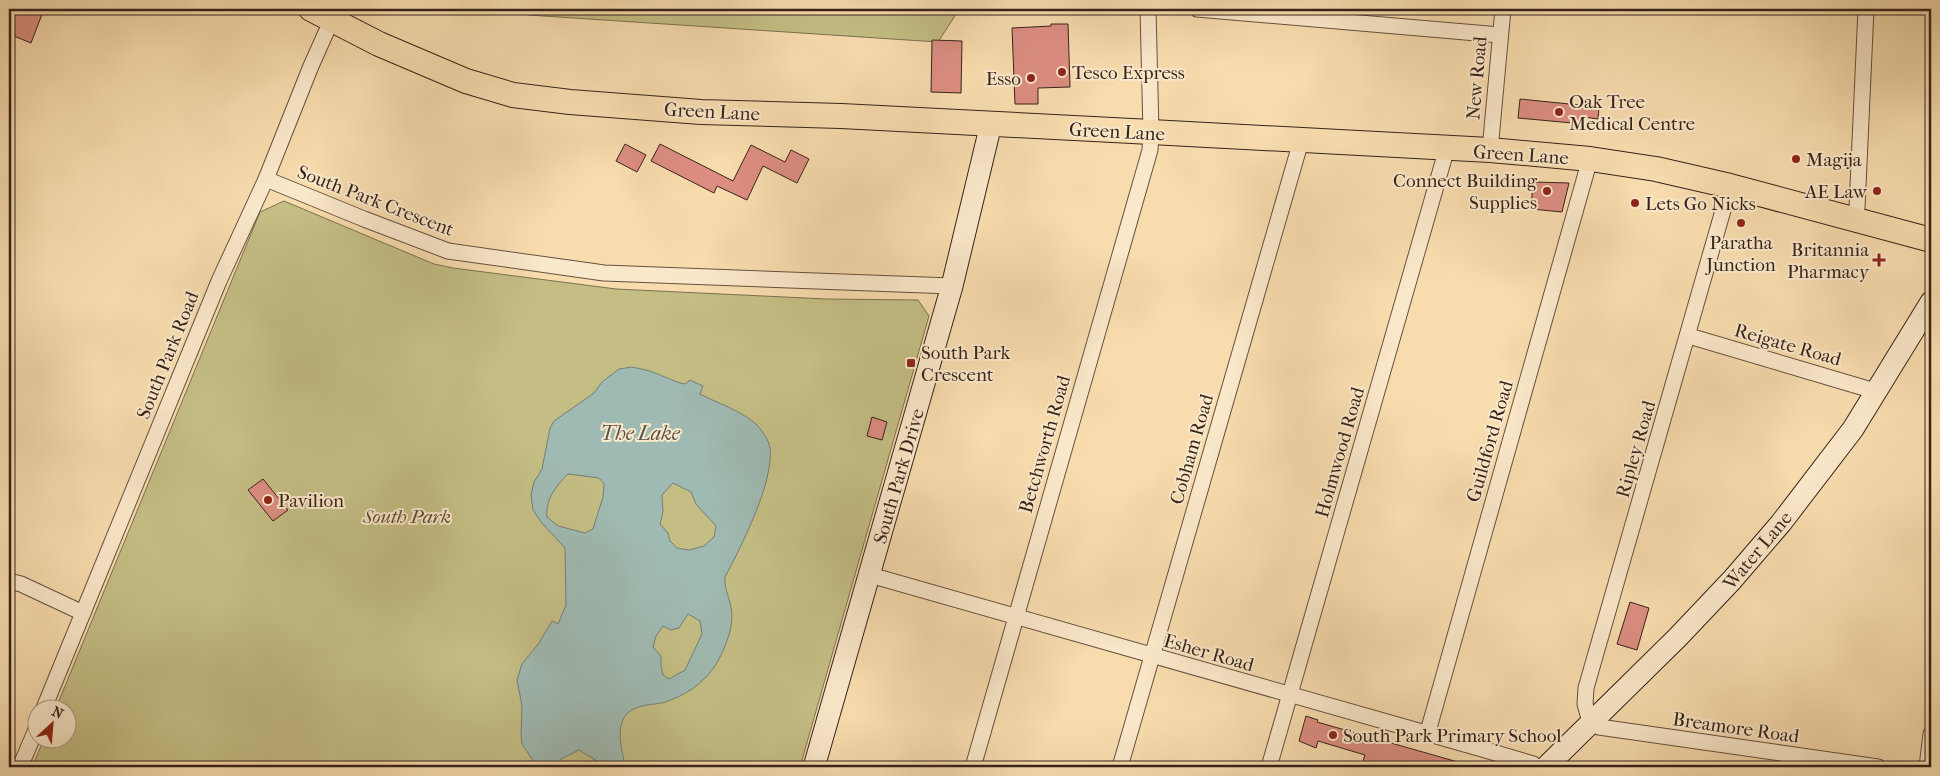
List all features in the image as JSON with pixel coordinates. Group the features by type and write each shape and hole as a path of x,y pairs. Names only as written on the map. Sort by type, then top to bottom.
{"main road":[{"name":"Green Lane","path":"311,9 337,14 379,44 466,81 513,95 570,102 701,112 1151,132 1490,150 1590,159 1656,168 1931,240"}],"street":[{"name":"Betchworth Road","path":"973,767 1150,150 1148,9"},
{"path":"1198,9 1500,35"},
{"name":"New Road","path":"1490,150 1503,9"},
{"path":"1854,219 1857,208 1866,9"},
{"name":"South Park Road","path":"48,698 219,281 266,179 311,66 337,14"},
{"name":"South Park Drive","path":"814,767 952,286 991,124"},
{"name":"Cobham Road","path":"1120,767 1301,141"},
{"name":"Holmwood Road","path":"1269,767 1447,148"},
{"name":"Guildford Road","path":"1427,734 1590,159"},
{"name":"South Park Crescent","path":"266,179 448,251 604,273 952,286"},
{"name":"Ripley Road","path":"1590,722 1585,704 1586,688 1689,336 1730,186"},
{"name":"Water Lane","path":"1546,767 1678,637 1732,580 1827,465 1853,429 1931,302"},
{"name":"Reigate Road","path":"1689,336 1868,389 1875,393"},
{"name":"Esher Road","path":"870,575 1537,767"},
{"path":"9,581 21,584 83,613"},
{"name":"Breamore Road","path":"1590,722 1599,727 1622,732 1878,767"},
{"path":"1927,767 1931,734"},
{"path":"20,767 28,748"}],"green space":[{"path":"511,9 1052,9 1052,11 958,11 938,42 528,15"},
{"name":"South Park","path":"284,201 434,264 453,268 616,289 826,299 918,300 929,316 800,767 32,767 40,748 78,748 78,698 60,698 260,212"}],"water":[{"name":"The Lake","path":"632,367 650,371 685,384 690,380 703,386 700,394 737,411 751,420 761,430 770,448 767,478 755,514 725,577 732,616 729,636 712,670 685,694 662,703 636,708 626,715 622,722 620,733 625,767 613,767 612,765 597,761 579,750 561,759 557,767 535,767 534,762 522,744 522,706 517,680 522,664 539,643 552,621 558,624 566,605 565,548 541,522 533,510 531,495 534,482 542,469 550,428 554,421 594,393 602,382 619,369","holes":["568,474 599,478 604,484 603,497 593,529 585,533 558,526 547,517 548,505 552,494","673,483 691,492 696,504 716,526 714,537 704,546 689,550 677,548 670,541 668,533 660,524 663,512 662,495","688,614 700,621 702,634 685,670 669,679 663,675 661,656 653,647 656,636 663,626 671,630 679,628"]}],"building":[{"path":"9,9 44,9 31,43 9,34"},
{"path":"1051,24 1068,24 1070,87 1038,88 1038,104 1015,104 1012,28 1051,26"},
{"path":"932,40 962,41 961,93 931,92"},
{"name":"Oak Tree Medical Centre","path":"1520,99 1599,107 1598,119 1584,117 1583,124 1518,118"},
{"path":"625,144 646,155 637,172 616,161"},
{"path":"660,144 733,181 751,145 785,162 791,150 809,159 797,183 763,166 747,200 717,186 714,193 651,161"},
{"path":"1533,182 1569,183 1562,212 1531,209"},
{"path":"872,417 887,422 882,440 867,436"},
{"name":"Pavilion","path":"263,479 288,510 273,521 248,490"},
{"path":"1630,602 1649,608 1637,650 1617,644"},
{"path":"1306,716 1318,720 1317,722 1465,764 1464,767 1361,767 1365,755 1318,741 1316,748 1299,741"}],"place":[{"name":"Tesco Express","path":"1062,72"},
{"name":"Esso","path":"1031,78"},
{"name":"Oak Tree Medical Centre","path":"1559,112"},
{"name":"Magija","path":"1796,159"},
{"name":"Connect Building Supplies","path":"1547,191"},
{"name":"AE Law","path":"1877,191"},
{"name":"Lets Go Nicks","path":"1635,203"},
{"name":"Paratha Junction","path":"1741,223"},
{"name":"Britannia Pharmacy","path":"1879,260"},
{"name":"South Park Crescent","path":"911,363"},
{"name":"Pavilion","path":"268,500"},
{"name":"South Park Primary School","path":"1333,735"}]}
